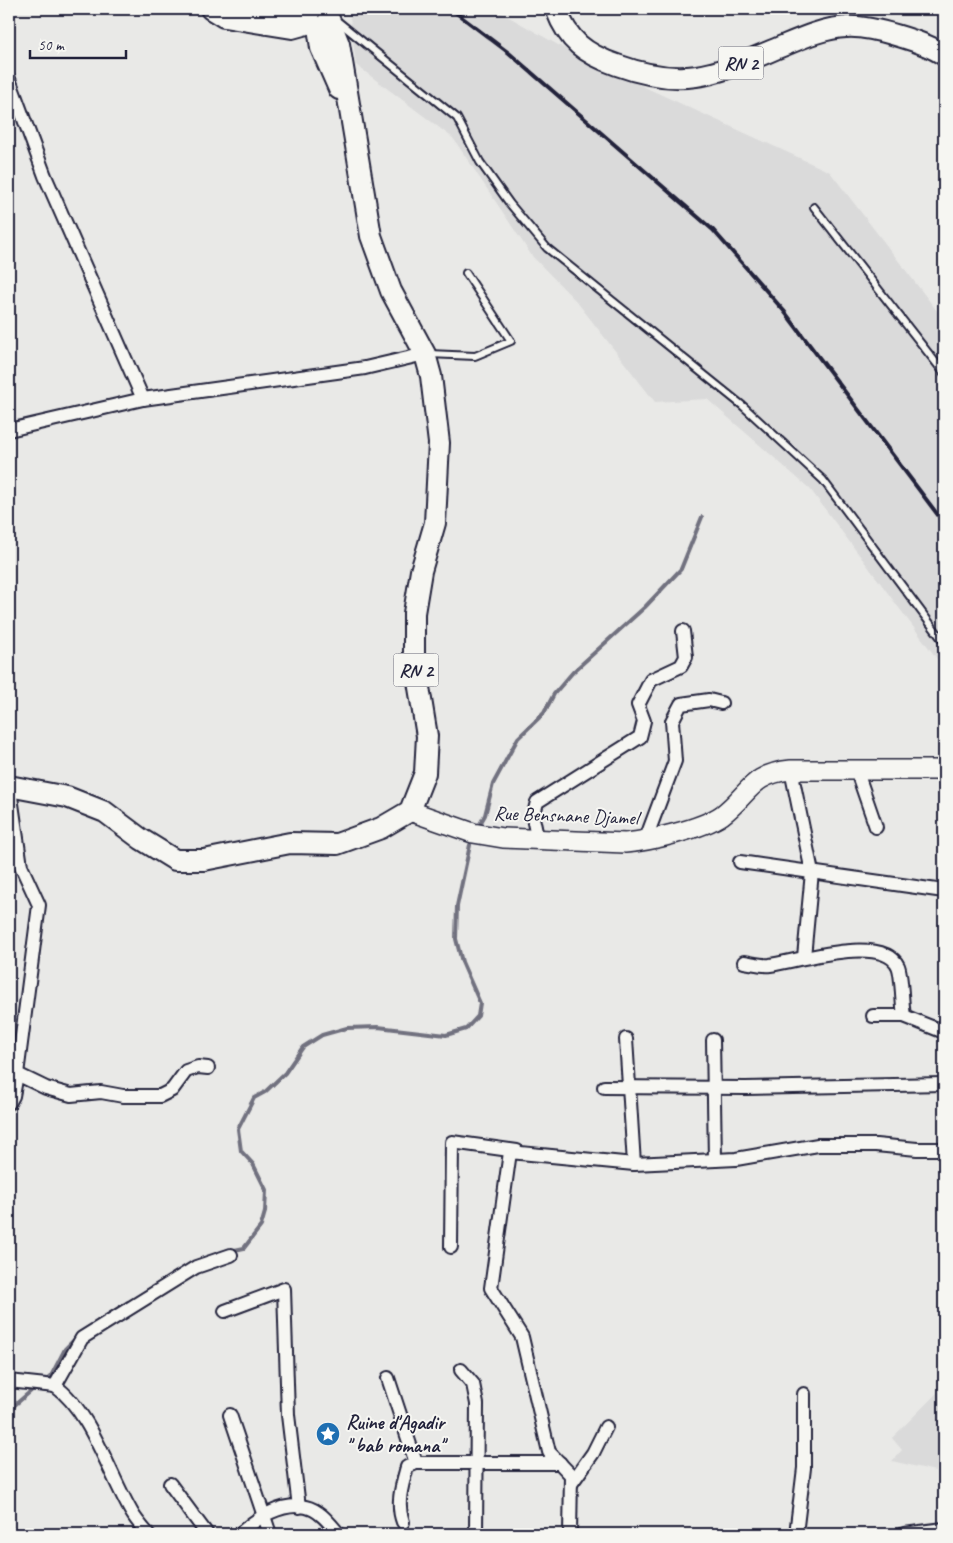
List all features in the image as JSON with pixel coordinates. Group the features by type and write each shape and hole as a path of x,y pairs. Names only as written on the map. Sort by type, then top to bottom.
{"main road":[{"path":"218,13 280,9"},
{"path":"290,9 319,16"},
{"name":"RN 2","path":"556,9 561,23 575,43 597,58 628,69 666,77 688,79 707,76 811,34 847,26 891,34 936,49 944,55"},
{"path":"218,13 292,28 319,16"},
{"name":"RN 2","path":"319,16 339,44 371,236 391,291 425,354 431,376 439,443 435,523 421,571 414,613 414,657 427,736 425,773 410,811"},
{"name":"Rue Bensnane Djamel","path":"410,811 473,833 503,838 538,841 645,841 706,823 721,815 762,776 791,770 857,772 944,770"},
{"path":"9,785 67,797 104,812 175,860 204,860 290,843 337,844 381,828 410,811"}],"street":[{"path":"9,79 45,176 143,400"},
{"path":"9,430 143,400 365,368 425,354"},
{"path":"538,841 533,818 538,802 640,737 644,721 638,705 651,680 681,666 686,657 683,631"},
{"path":"645,841 675,761 672,721 681,704 709,700 722,703"},
{"path":"791,770 812,872 804,957"},
{"path":"857,772 876,827"},
{"path":"9,785 21,866 39,905 17,1074 13,1096 9,1103"},
{"path":"740,862 944,891"},
{"path":"744,962 768,966 804,957 868,950 886,954 898,966 904,1016"},
{"path":"873,1016 904,1016 944,1032"},
{"path":"626,1039 634,1164"},
{"path":"713,1040 715,1160"},
{"path":"17,1074 46,1088 71,1095 101,1092 123,1096 160,1096 172,1090 186,1071 198,1067 208,1068"},
{"path":"604,1087 944,1084"},
{"path":"451,1247 452,1142 525,1153"},
{"path":"570,1534 571,1475 549,1452 522,1337 491,1288 510,1152 634,1164 736,1159 818,1145 944,1148"},
{"path":"55,1386 82,1338 196,1267 231,1256"},
{"path":"225,1311 284,1289 288,1415 300,1507"},
{"path":"461,1370 474,1384 477,1404 476,1534"},
{"path":"388,1378 416,1463"},
{"path":"9,1380 55,1386 69,1395 132,1514 148,1534"},
{"path":"796,1534 804,1468 804,1394"},
{"path":"230,1415 270,1534"},
{"path":"571,1484 593,1453 606,1427"},
{"path":"403,1522 399,1512 401,1492 407,1467 416,1463 560,1463"},
{"path":"170,1484 207,1534"},
{"path":"240,1534 252,1521 272,1512 307,1507 324,1517 339,1534"},
{"path":"904,1534 944,1529"}],"lane":[{"path":"319,16 456,118 480,162 510,204 548,248 743,406 822,480 944,642"},
{"path":"814,207 944,373"},
{"path":"425,354 475,356 511,341 466,273"}],"shaded area":[{"path":"349,9 495,9 581,58 830,172 944,320 944,668 810,489 707,399 655,402 577,302 532,256 453,138 356,65"},
{"path":"944,1386 944,1473 892,1461 902,1450 892,1438"}],"waterway":[{"path":"480,824 485,815 493,784 518,738 544,713 554,694 573,672 645,607 681,569 702,517"},
{"path":"230,1251 244,1248 261,1226 265,1212 266,1190 253,1164 241,1151 238,1129 254,1098 265,1092 285,1073 303,1047 322,1035 347,1028 378,1027 446,1035 466,1029 478,1016 480,1003 462,962 456,939 457,906 470,845"},
{"path":"98,1321 128,1302"},
{"path":"48,1382 65,1349 75,1339"},
{"path":"9,1410 31,1391"}],"railway":[{"path":"451,9 509,53 713,230 784,311 944,523"}],"place":[{"name":"Ruine d'Agadir \" bab romana\"","path":"328,1434"}]}
